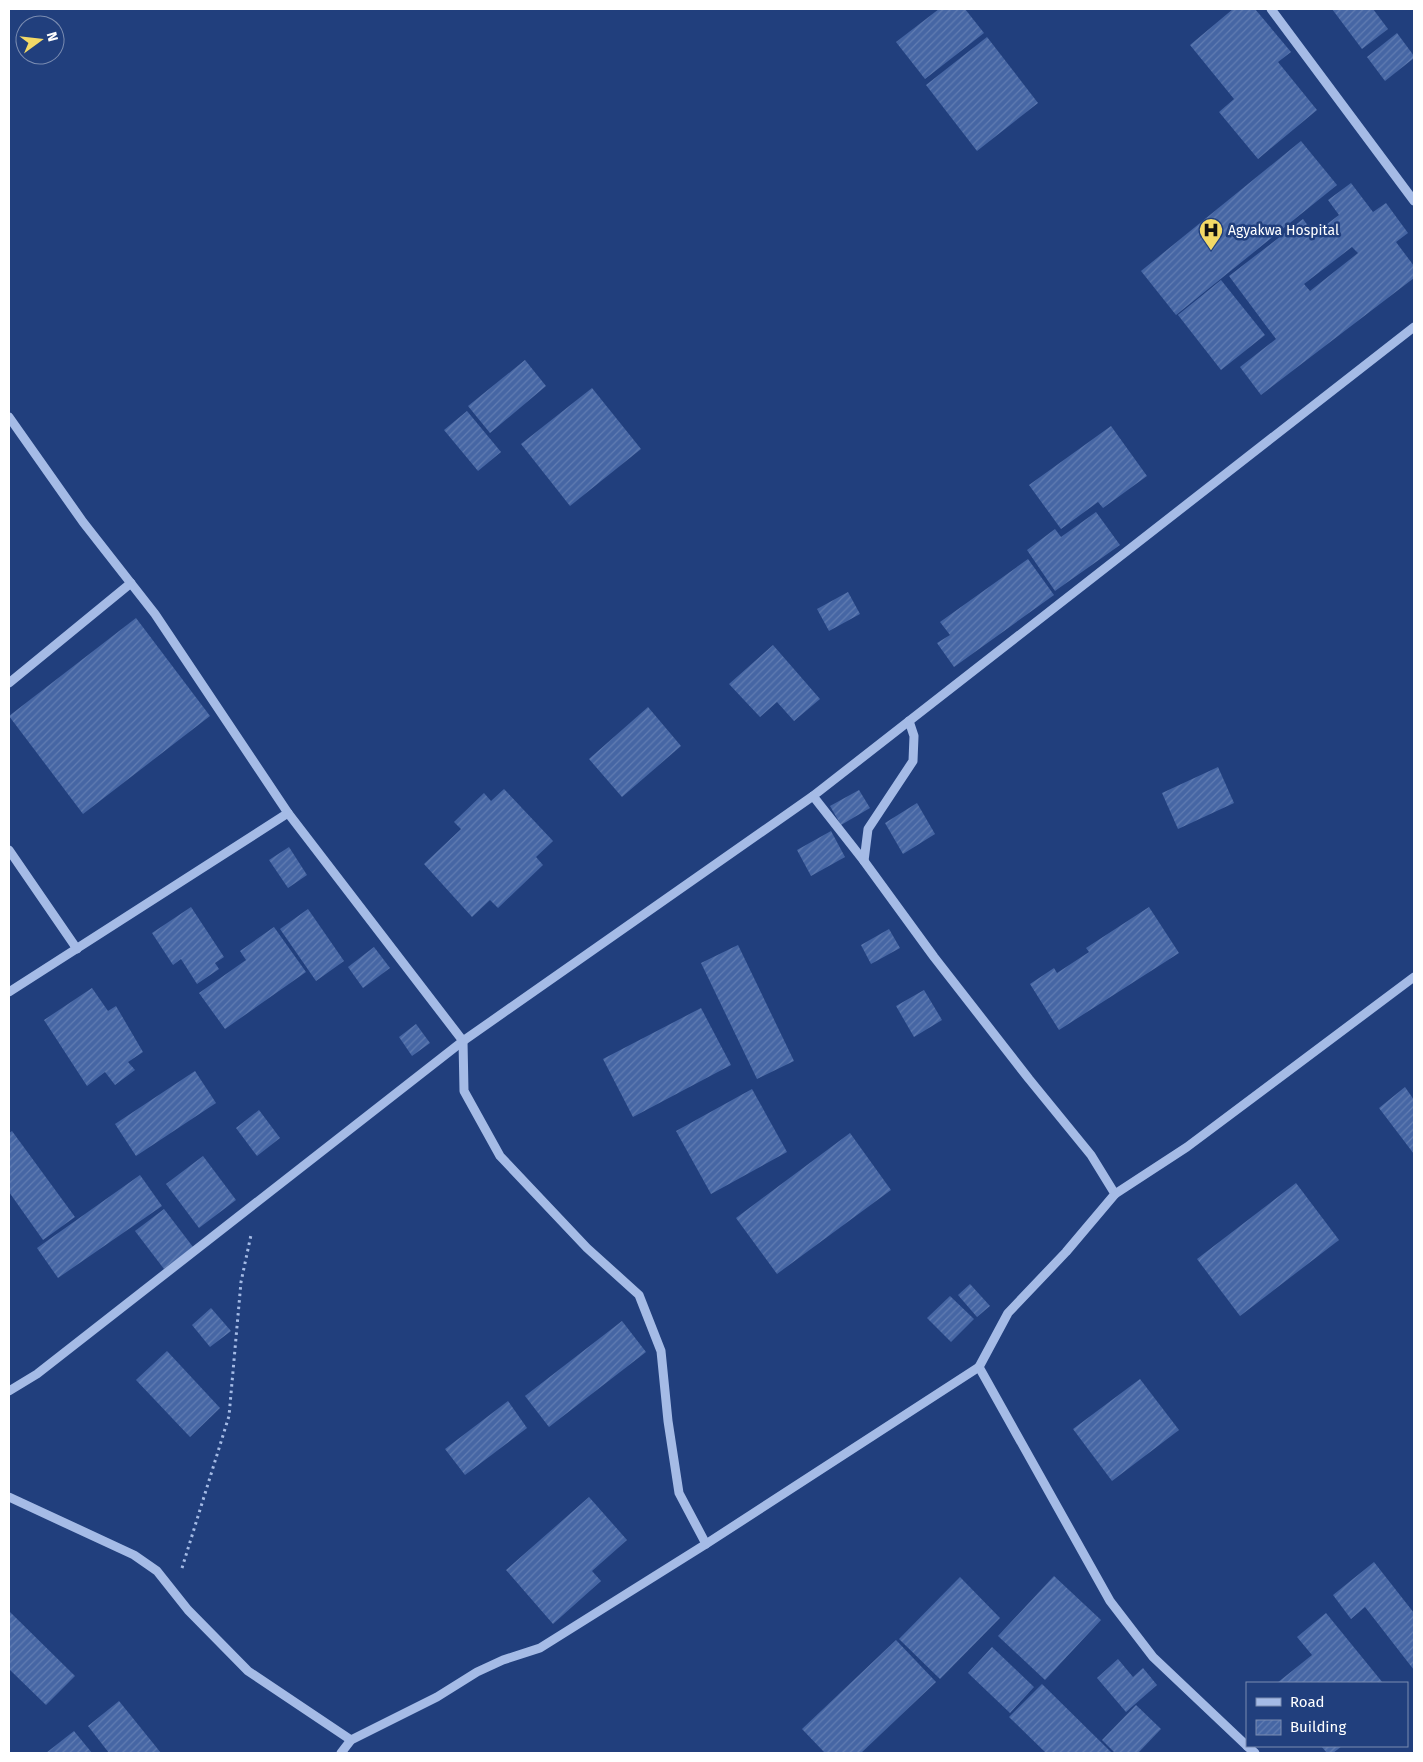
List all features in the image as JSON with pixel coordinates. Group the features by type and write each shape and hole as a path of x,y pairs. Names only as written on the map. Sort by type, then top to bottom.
{"street":[{"path":"1271,9 1414,201"},
{"path":"9,1391 37,1374 463,1041 813,796 1414,327"},
{"path":"9,417 83,522 155,614 288,813 463,1041 464,1091 500,1156 587,1248 639,1295 661,1350 668,1421 679,1493 706,1544"},
{"path":"9,682 131,583"},
{"path":"864,860 868,829 913,761 914,736 909,721"},
{"path":"813,796 864,860 940,965 1091,1155 1115,1194"},
{"path":"9,992 288,813"},
{"path":"9,850 77,949"},
{"path":"341,1753 351,1740 437,1698 477,1672 503,1660 540,1648 706,1544 979,1367 1008,1313 1066,1252 1115,1194 1187,1148 1414,977"},
{"path":"979,1367 1110,1601 1153,1657 1246,1745"},
{"path":"9,1498 134,1554 157,1571 188,1610 248,1672 351,1740"}],"path":[{"path":"175,1593 228,1416 241,1282 258,1202"}],"building":[{"path":"939,9 965,9 984,33 925,79 896,42"},
{"path":"1233,9 1255,9 1291,52 1278,62 1317,110 1258,159 1219,112 1234,99 1190,45"},
{"path":"1332,9 1373,9 1388,29 1362,49"},
{"path":"1397,33 1414,58 1385,81 1367,57"},
{"path":"987,37 1038,103 977,151 926,85"},
{"path":"1301,141 1337,185 1176,315 1141,271"},
{"path":"1351,183 1373,212 1386,203 1408,233 1396,242 1414,266 1414,278 1261,395 1240,367 1276,339 1229,276 1303,219 1314,234 1339,215 1328,200","holes":["1352,247 1358,253 1310,291 1304,284"]},
{"path":"1221,280 1265,335 1221,370 1178,315"},
{"path":"525,360 546,386 490,433 468,406"},
{"path":"592,388 641,449 570,506 521,444"},
{"path":"467,411 501,452 478,471 444,430"},
{"path":"1111,426 1147,476 1103,508 1098,502 1061,529 1029,485"},
{"path":"1096,512 1120,545 1055,591 1027,550 1055,529 1061,537"},
{"path":"1028,559 1054,595 954,667 937,643 950,635 940,622"},
{"path":"848,592 860,614 829,631 817,609"},
{"path":"136,618 210,716 83,814 9,716"},
{"path":"773,645 820,699 794,721 777,702 760,717 729,684"},
{"path":"648,707 681,746 622,797 589,759"},
{"path":"1218,767 1234,803 1178,829 1162,793"},
{"path":"504,789 553,841 536,857 543,865 498,908 490,900 472,917 424,864 461,829 454,822 484,793 491,801"},
{"path":"859,790 870,808 841,825 830,806"},
{"path":"917,803 935,834 903,854 885,823"},
{"path":"831,831 845,857 811,876 797,850"},
{"path":"289,847 307,875 288,888 269,860"},
{"path":"191,907 224,957 215,963 219,969 197,984 181,959 173,965 152,933"},
{"path":"1149,907 1179,953 1059,1030 1030,984 1054,968 1057,973 1089,952 1086,948"},
{"path":"308,909 344,961 316,981 280,929"},
{"path":"274,927 306,972 225,1029 199,993 246,960 240,951"},
{"path":"889,929 900,948 871,964 861,945"},
{"path":"738,945 794,1061 757,1079 701,963"},
{"path":"374,947 390,968 363,988 348,967"},
{"path":"92,988 108,1011 116,1006 143,1052 128,1062 135,1070 115,1085 105,1072 87,1086 44,1020"},
{"path":"924,990 942,1020 914,1037 896,1006"},
{"path":"701,1008 731,1065 633,1117 603,1059"},
{"path":"416,1024 430,1043 412,1056 399,1037"},
{"path":"195,1071 216,1103 136,1156 115,1124"},
{"path":"1405,1087 1414,1100 1414,1154 1379,1108"},
{"path":"752,1089 787,1152 711,1194 676,1131"},
{"path":"259,1110 280,1138 257,1156 236,1128"},
{"path":"12,1131 75,1217 43,1240 9,1192 9,1133"},
{"path":"850,1133 891,1190 777,1274 736,1218"},
{"path":"203,1156 236,1200 199,1228 166,1184"},
{"path":"140,1175 162,1206 58,1278 37,1248"},
{"path":"1296,1183 1339,1240 1240,1316 1197,1259"},
{"path":"164,1209 193,1247 164,1269 135,1231"},
{"path":"970,1284 990,1306 977,1317 958,1295"},
{"path":"950,1296 974,1319 951,1342 927,1318"},
{"path":"211,1308 231,1331 210,1347 192,1325"},
{"path":"622,1321 646,1352 549,1427 525,1396"},
{"path":"167,1351 220,1408 190,1437 136,1380"},
{"path":"1140,1379 1179,1430 1112,1481 1073,1429"},
{"path":"508,1401 527,1428 465,1475 445,1449"},
{"path":"589,1497 627,1540 592,1571 601,1581 553,1624 506,1570"},
{"path":"1374,1562 1414,1613 1414,1670 1365,1607 1351,1619 1333,1595"},
{"path":"1054,1576 1101,1620 1045,1680 998,1636"},
{"path":"960,1577 1000,1618 940,1679 899,1639"},
{"path":"9,1611 75,1676 46,1705 9,1669"},
{"path":"1326,1613 1382,1682 1278,1682 1312,1655 1297,1637"},
{"path":"896,1640 936,1682 861,1753 825,1753 802,1729"},
{"path":"992,1647 1034,1687 1010,1713 968,1673"},
{"path":"1118,1659 1133,1677 1143,1668 1157,1685 1126,1712 1097,1678"},
{"path":"1042,1684 1112,1753 1046,1753 1009,1717"},
{"path":"119,1701 161,1753 109,1753 88,1726"},
{"path":"1136,1705 1161,1729 1138,1753 1115,1753 1102,1740"},
{"path":"74,1731 92,1753 46,1753"},
{"path":"1322,1747 1341,1747 1333,1753 1327,1753"}],"place":[{"name":"Agyakwa Hospital","path":"1211,251"}]}
